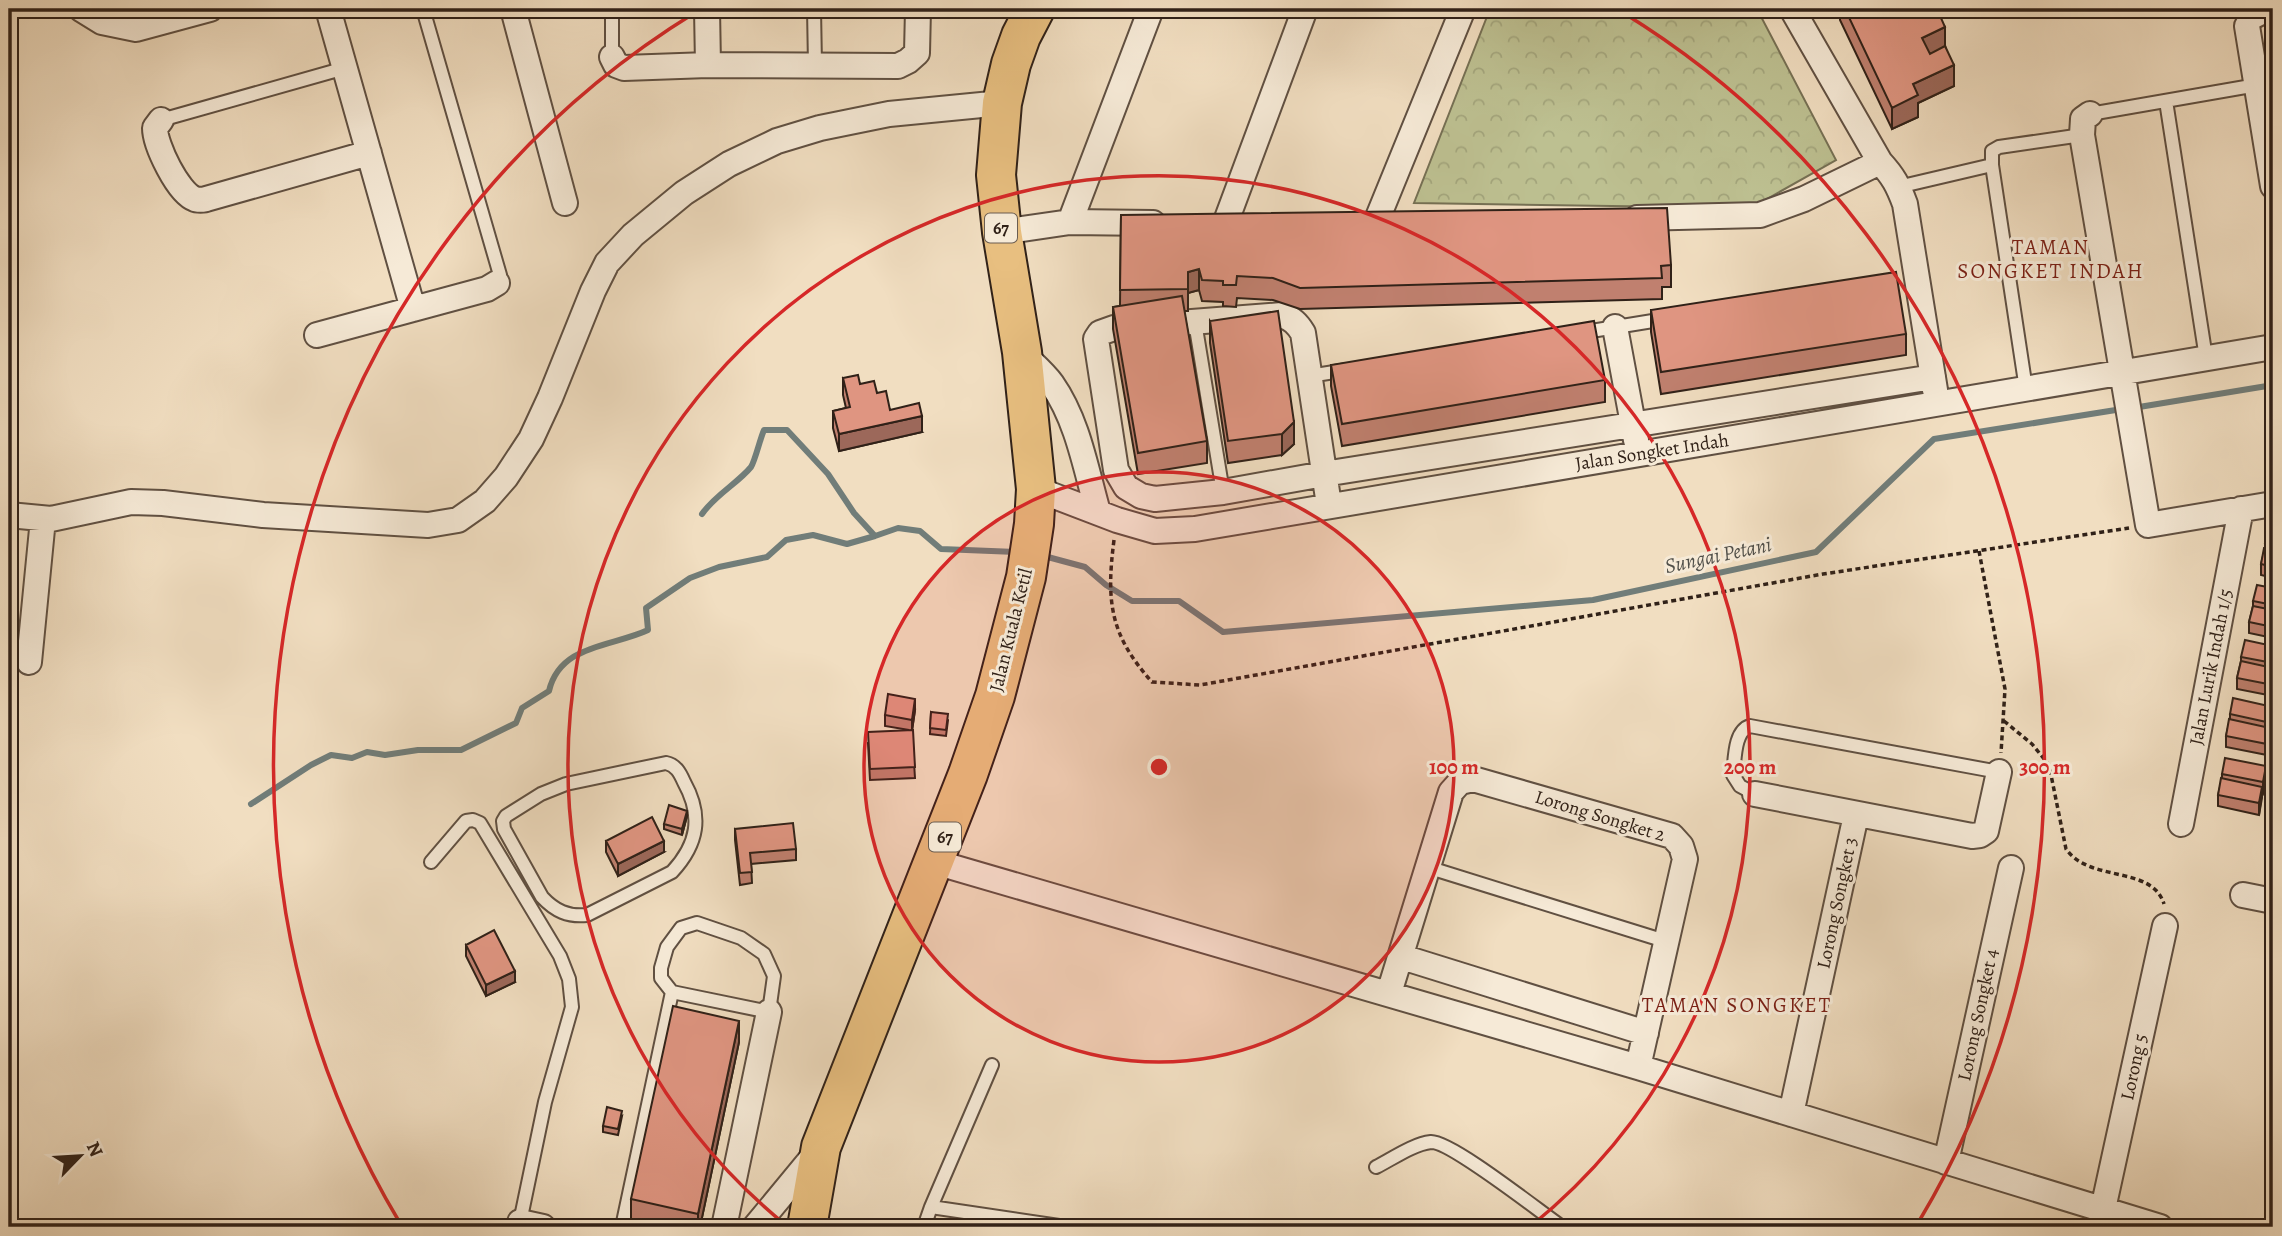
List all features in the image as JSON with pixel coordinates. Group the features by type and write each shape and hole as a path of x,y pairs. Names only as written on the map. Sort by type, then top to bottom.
{"main road":[{"name":"Jalan Kuala Ketil","path":"807,1227 821,1147 935,862 995,696 1026,577 1035,507 1022,352 1002,232 996,175 1002,103 1015,54 1035,9"}],"street":[{"path":"81,9 102,22 136,29 210,9"},
{"path":"328,9 413,309"},
{"path":"513,9 565,203"},
{"path":"707,9 708,65"},
{"path":"612,57 616,65 624,68 708,65 898,66 917,53 918,9"},
{"path":"1070,222 1151,9"},
{"path":"1225,224 1306,9"},
{"path":"1376,222 1463,9"},
{"path":"1792,9 1880,162 1895,179 1905,204 1909,281 1938,404"},
{"path":"2248,26 2272,175"},
{"path":"9,515 43,519 131,502 163,503 263,515 428,525 458,520 485,501 506,477 531,439 607,263 633,235 684,193 729,163 777,141 820,128 889,114 1002,103"},
{"path":"161,120 155,128 160,153 185,192 196,200 206,200 369,153"},
{"path":"2086,124 2148,525 2273,504"},
{"path":"1609,218 1760,215 1804,199 1880,162"},
{"path":"1002,232 1070,222 1173,223"},
{"path":"1348,223 1403,222"},
{"path":"1199,224 1252,224"},
{"path":"317,335 487,289 497,283"},
{"path":"1329,505 1324,474 1309,376 1303,332 1292,319 1282,314 1114,328 1100,332 1096,339 1116,470 1126,487 1141,496 1155,499 1223,492 1324,474 1933,377"},
{"path":"1615,327 1639,454"},
{"name":"Jalan Songket Indah","path":"1035,507 1098,513 1155,531 1195,529 2026,389 2124,382 2206,358 2273,346"},
{"path":"1022,352 1052,384 1068,413 1080,444 1098,513"},
{"name":"Jalan Lurik Indah 1/5","path":"2181,824 2241,509"},
{"path":"29,662 43,519"},
{"name":"Lorong Songket 3","path":"1755,794 1972,836 1986,831 1998,772"},
{"name":"Lorong Songket 2","path":"1427,866 1451,792 1460,782 1473,779 1672,836 1681,846 1685,859 1638,1067"},
{"name":"Lorong Songket 3","path":"1791,1115 1856,815"},
{"path":"935,862 1638,1067 2160,1227"},
{"path":"1389,993 1402,957 1427,866"},
{"name":"Lorong Songket 4","path":"1946,1162 2011,868"},
{"path":"2243,895 2273,901"},
{"name":"Lorong 5","path":"2103,1209 2165,926"},
{"path":"1402,957 1646,1033"},
{"path":"724,1227 769,1012"},
{"path":"755,1227 821,1147"}],"lane":[{"path":"423,9 499,275 497,283"},
{"path":"612,9 612,57"},
{"path":"814,9 815,65"},
{"path":"2248,26 2273,13"},
{"path":"161,120 345,68"},
{"path":"2026,389 1992,165 1992,150 2166,100 2257,85"},
{"path":"2166,100 2206,358"},
{"path":"1898,187 1992,165"},
{"path":"1562,336 1684,316"},
{"path":"1195,322 1223,492"},
{"path":"1309,376 1363,367"},
{"path":"1755,794 1740,786 1733,775 1739,734 1751,726 1998,772"},
{"path":"666,763 679,771 692,796 697,813 695,831 688,851 672,872 587,915 573,916 563,912 542,897 504,829 503,821 506,816 541,794 566,784 666,763"},
{"path":"431,862 466,821 474,820 480,823 560,956 569,979 572,1007 545,1102 528,1226"},
{"path":"1427,866 1665,941"},
{"path":"528,904 542,897"},
{"path":"697,923 741,938 764,954 774,976 769,1012 672,992 661,978 661,968 667,947 681,928 697,923"},
{"path":"622,1227 672,992"},
{"path":"925,1227 992,1065"},
{"path":"1376,1167 1422,1144 1433,1142 1464,1157 1562,1227"},
{"path":"931,1207 1059,1226"}],"path":[{"path":"1111,565 1110,597 1118,634 1135,662 1152,682 1200,685 1823,574 2148,525"},
{"path":"1979,551 2005,689 1998,772"},
{"path":"2004,721 2032,744 2049,765 2066,849 2074,860 2152,886 2162,896 2166,910 2165,926"}],"green space":[{"path":"1490,9 1757,9 1836,160 1751,208 1414,203"}],"building":[{"path":"1845,9 1937,9 1945,27 1922,38 1930,54 1945,46 1954,65 1913,84 1918,95 1892,108"},
{"path":"1667,208 1671,265 1661,266 1662,278 1300,288 1273,278 1237,276 1236,285 1223,285 1223,281 1202,280 1199,269 1188,272 1188,289 1120,290 1121,215"},
{"path":"1896,272 1906,334 1661,372 1651,310"},
{"path":"1182,296 1207,441 1138,453 1113,307"},
{"path":"1278,311 1294,422 1282,434 1228,441 1210,321"},
{"path":"1594,321 1605,380 1342,424 1331,365"},
{"path":"858,375 860,384 874,381 877,393 886,391 890,410 919,403 922,416 839,434 833,411 850,407 843,378"},
{"path":"2268,527 2273,528 2273,545 2265,543"},
{"path":"2264,548 2273,549 2273,567 2261,564"},
{"path":"2257,585 2273,588 2273,605 2253,601"},
{"path":"2253,606 2273,610 2273,627 2249,622"},
{"path":"2245,640 2273,646 2273,663 2241,657"},
{"path":"2241,661 2273,668 2273,685 2237,678"},
{"path":"888,694 915,699 912,720 885,715"},
{"path":"2233,698 2273,707 2271,723 2230,714"},
{"path":"931,712 948,714 946,730 930,728"},
{"path":"2229,719 2270,728 2267,744 2226,736"},
{"path":"913,730 915,767 870,769 868,732"},
{"path":"2225,758 2266,766 2263,782 2222,774"},
{"path":"2221,778 2262,787 2259,803 2218,795"},
{"path":"669,805 687,811 682,829 664,824"},
{"path":"652,817 664,841 618,864 606,841"},
{"path":"793,823 796,849 750,853 752,872 740,873 735,829"},
{"path":"494,930 515,971 486,985 466,945"},
{"path":"673,1006 739,1021 698,1214 631,1199"},
{"path":"607,1107 622,1111 618,1129 603,1126"}],"waterway":[{"name":"Sungai Petani","path":"2133,408 2273,385"},
{"name":"Sungai Petani","path":"1044,556 1085,567 1106,585 1132,601 1179,601 1223,632 1593,600 1816,552 1934,439 2122,409"},
{"path":"702,514 751,467 764,430 787,430 828,474 854,513 875,536 898,528 920,531 941,549 1016,552"},
{"path":"251,804 331,755 352,758 367,752 385,755 418,750 461,750 516,723 522,708 549,691 564,664 589,649 648,630 646,608 690,578 719,567 767,557 786,540 813,535 847,544 875,536"}],"district":[{"name":"TAMAN SONGKET INDAH","path":"2051,259"},
{"name":"TAMAN SONGKET","path":"1737,1005"}]}
